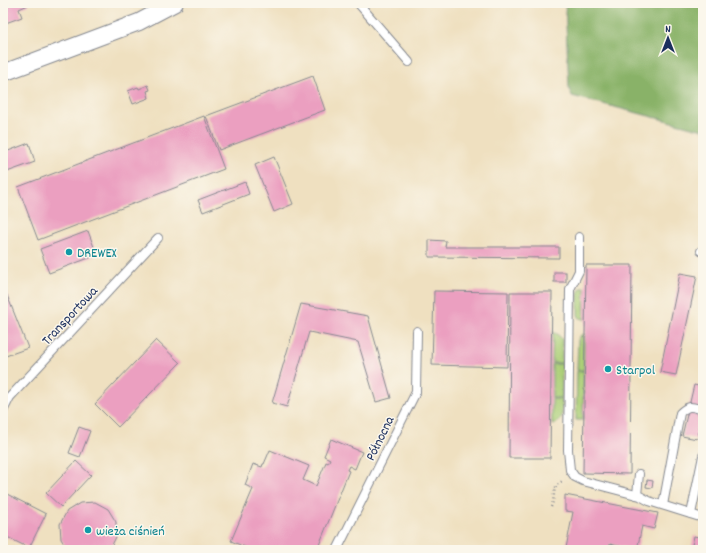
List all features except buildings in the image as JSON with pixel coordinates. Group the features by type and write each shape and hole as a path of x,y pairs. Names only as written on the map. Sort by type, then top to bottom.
{"street":[{"path":"3,73 139,22 175,3"}],"lane":[{"path":"358,3 409,62"},
{"path":"579,237 579,271 570,289 568,450 570,470 575,477 583,481 637,495 649,501 703,518"},
{"name":"Transportowa","path":"3,411 10,397 158,238"},
{"name":"Północna","path":"337,550 416,392 417,331"},
{"path":"663,505 680,413 689,407 703,410"},
{"path":"691,514 703,456"},
{"path":"637,495 639,474"}],"path":[{"path":"551,507 556,486 573,475"}],"green space":[{"path":"565,3 703,3 703,130 572,96 569,88"},
{"path":"581,288 585,288 584,320 578,315 578,293"},
{"path":"553,332 562,339 562,363 552,363"},
{"path":"584,334 584,370 577,370 578,340 581,335"},
{"path":"552,364 562,364 562,398 552,398"},
{"path":"577,371 584,371 583,420 576,420"},
{"path":"552,399 562,399 562,415 559,421 552,425"}],"place":[{"name":"DREWEX","path":"69,252"},
{"name":"Starpol","path":"608,369"},
{"name":"wieża ciśnień","path":"88,530"}]}
